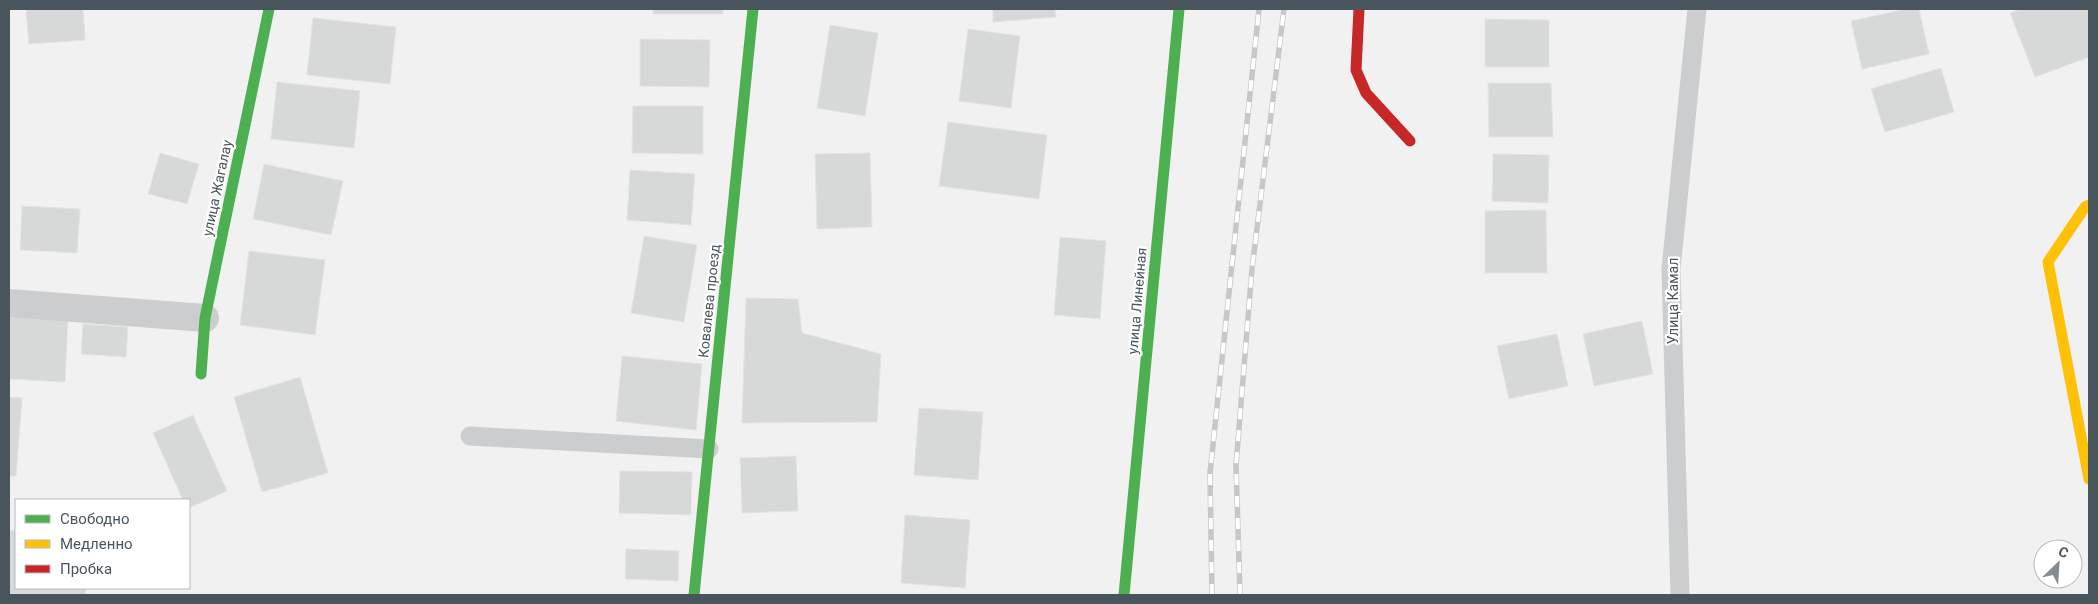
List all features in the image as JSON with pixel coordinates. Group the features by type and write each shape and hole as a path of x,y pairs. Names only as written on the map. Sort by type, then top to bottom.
{"street":[{"name":"улица Жагалау","path":"201,374 205,318 269,9"},
{"name":"Ковалева проезд","path":"694,595 753,9"},
{"name":"улица Линейная","path":"1124,595 1179,9"},
{"path":"1359,9 1356,70 1366,93 1410,141"},
{"path":"2089,205 2085,207 2048,262 2089,479"},
{"path":"9,303 205,318"}],"lane":[{"name":"Улица Камал","path":"1680,595 1672,269 1698,9"},
{"path":"470,436 709,449"}],"building":[{"path":"26,9 83,9 85,40 29,44"},
{"path":"653,9 723,9 723,14 653,14"},
{"path":"993,9 1055,9 1056,17 993,22"},
{"path":"1906,9 1919,9 1929,54 1862,69 1851,21"},
{"path":"2021,9 2089,9 2089,57 2035,77 2010,13"},
{"path":"313,18 396,27 390,84 307,75"},
{"path":"1485,19 1549,20 1549,67 1485,67"},
{"path":"830,25 878,33 865,116 817,108"},
{"path":"968,29 1020,36 1011,108 959,101"},
{"path":"640,39 710,40 709,87 640,86"},
{"path":"1941,68 1954,112 1885,132 1871,89"},
{"path":"277,82 360,91 354,148 271,139"},
{"path":"1488,83 1551,83 1553,137 1489,137"},
{"path":"633,106 703,106 703,154 632,153"},
{"path":"948,122 1047,135 1039,199 939,186"},
{"path":"160,153 199,164 187,204 148,194"},
{"path":"870,153 872,227 817,229 815,154"},
{"path":"1493,154 1549,155 1548,203 1492,201"},
{"path":"264,164 343,181 331,235 253,219"},
{"path":"630,170 695,174 691,225 627,220"},
{"path":"22,206 80,209 77,253 20,250"},
{"path":"1546,210 1547,273 1485,273 1485,211"},
{"path":"644,236 697,245 684,322 631,313"},
{"path":"1060,237 1106,241 1100,319 1054,315"},
{"path":"249,251 325,260 315,335 240,325"},
{"path":"746,298 798,299 802,333 881,354 877,422 742,423"},
{"path":"9,317 68,319 65,382 9,379"},
{"path":"1642,321 1653,374 1594,386 1583,334"},
{"path":"83,324 128,327 126,357 81,354"},
{"path":"1557,334 1568,386 1509,399 1497,346"},
{"path":"622,356 702,364 696,430 616,421"},
{"path":"300,377 328,473 262,492 234,397"},
{"path":"9,397 22,398 16,476 9,476"},
{"path":"919,408 983,412 978,480 914,475"},
{"path":"193,415 227,491 190,508 190,499 183,499 153,433"},
{"path":"796,456 798,511 742,513 740,458"},
{"path":"620,471 692,472 691,515 619,513"},
{"path":"905,515 970,520 965,588 901,583"},
{"path":"9,530 15,531 15,589 86,589 85,595 9,595"},
{"path":"626,549 679,551 678,581 625,579"}],"railway":[{"path":"1212,595 1210,473 1259,9"},
{"path":"1240,595 1236,465 1252,269 1284,9"}],"traffic: fast":[{"path":"201,374 205,318 269,9"},
{"path":"694,595 753,9"},
{"path":"1124,595 1179,9"}],"traffic: slow":[{"path":"2089,205 2085,207 2048,262 2089,479"}],"traffic: jam":[{"path":"1359,9 1356,70 1366,93 1410,141"}]}
